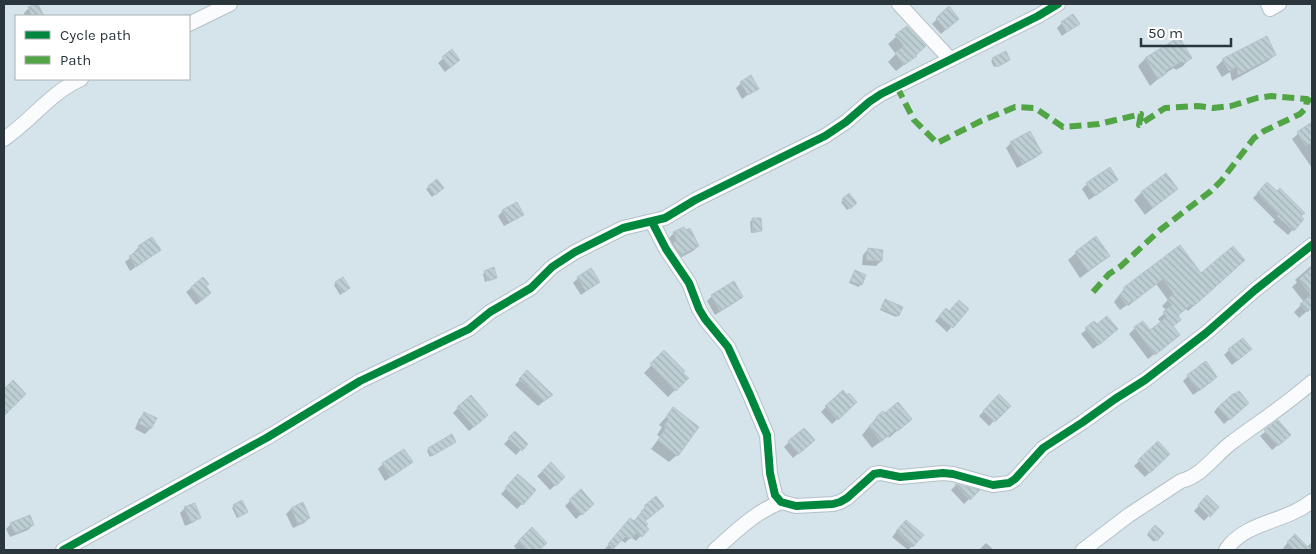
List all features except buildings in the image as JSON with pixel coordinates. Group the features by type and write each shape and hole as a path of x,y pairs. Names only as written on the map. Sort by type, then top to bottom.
{"street":[{"path":"190,24 230,4"},
{"path":"899,4 950,59"},
{"path":"63,550 268,436 360,381 469,328 490,312 530,288 552,267 575,252 623,228 665,218 695,200 825,136 881,94 1038,16 1058,4"},
{"path":"1268,4 1270,9 1279,4"},
{"path":"4,139 33,116 60,90 79,80"},
{"path":"652,222 666,248 689,283 698,309 728,347 740,372 767,435 775,495 781,502 796,506 833,504 847,498 874,474 880,473 900,478 943,473 953,474 993,485 1009,483 1015,480 1043,448 1145,380 1206,333 1254,290 1312,245"},
{"path":"1083,550 1129,515 1181,481 1202,470 1229,445 1312,382"},
{"path":"1226,550 1235,538 1243,532 1280,519 1312,501"},
{"path":"715,550 737,530 768,507 781,502"}],"marked path":[{"path":"897,87 914,120 937,143 981,121 1015,107 1035,108 1063,127 1099,124 1141,114 1139,125 1165,108 1231,106 1271,96 1307,99"},
{"path":"1093,292 1109,274 1121,266 1160,230 1211,191 1254,138 1264,131 1300,114 1306,108 1307,99 1311,102"}],"cycle path":[{"path":"63,550 268,437 360,381 469,329 490,312 531,288 552,267 575,252 623,228 665,218 695,200 825,136 881,94 1038,16 1058,4"},
{"path":"652,222 666,249 689,283 705,319 728,347 750,395 767,435 770,473 775,495 781,502 796,506 840,502 874,474 880,473 900,477 943,473 993,485 1009,483 1015,479 1043,448 1145,380 1206,333 1255,290 1312,245"}]}
